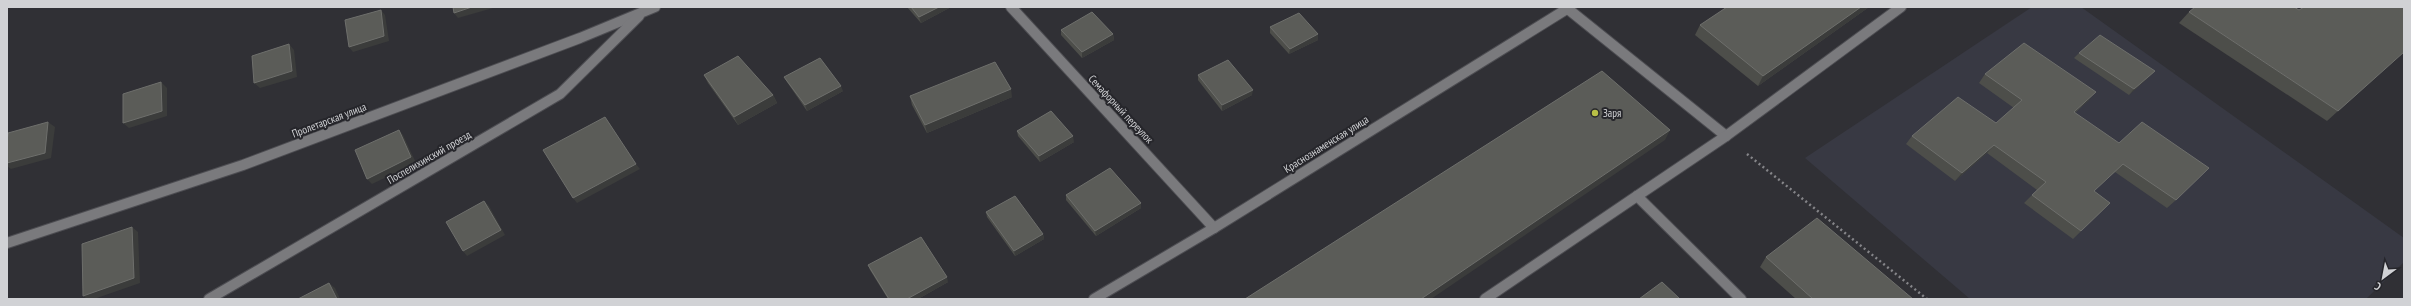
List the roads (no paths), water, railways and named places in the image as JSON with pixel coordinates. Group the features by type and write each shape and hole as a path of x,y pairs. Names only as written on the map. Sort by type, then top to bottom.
{"street":[{"name":"Пролетарская улица","path":"7,243 243,165 580,38 655,7"},
{"name":"Семафорный переулок","path":"1011,7 1214,228"},
{"path":"1485,299 1726,136 1901,7"},
{"name":"Краснознаменская улица","path":"1094,299 1214,228 1569,8"},
{"path":"1569,8 1726,136"},
{"name":"Поспелихинский проезд","path":"209,299 560,94 643,12"},
{"path":"1637,196 1741,299"}],"place":[{"name":"Заря","path":"1595,113"}]}
